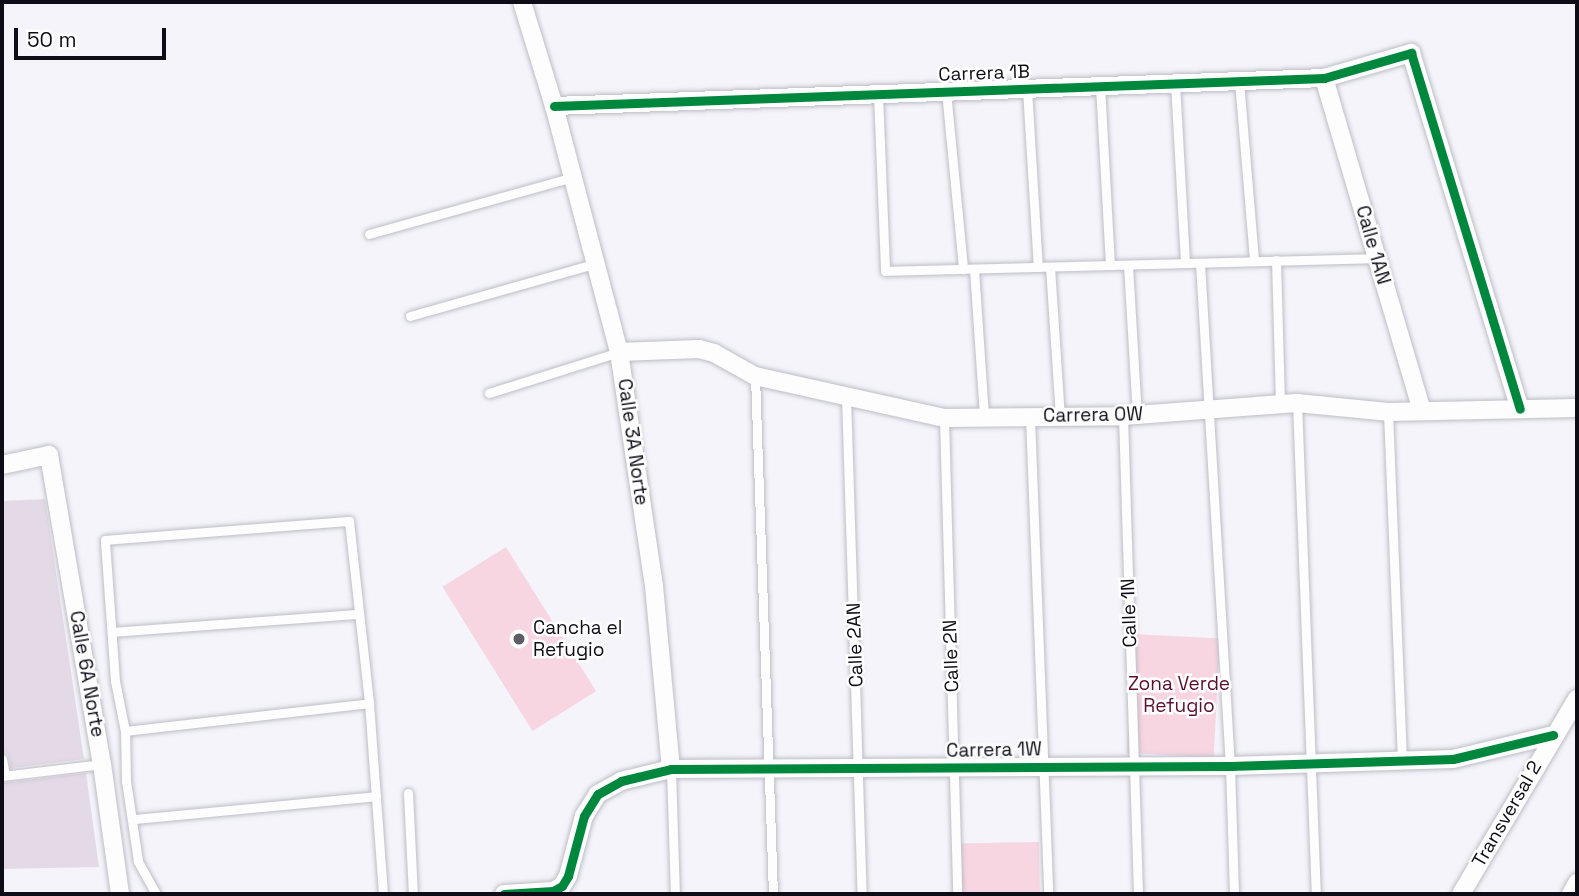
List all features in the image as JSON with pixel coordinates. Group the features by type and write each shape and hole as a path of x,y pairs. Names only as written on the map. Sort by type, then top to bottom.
{"street":[{"name":"Calle 3A Norte","path":"522,2 554,106 619,352 654,586 671,769"},
{"name":"Carrera 1B","path":"554,106 1324,78 1411,52 1520,409"},
{"name":"Calle 1AN","path":"1324,78 1422,411"},
{"name":"Carrera 0W","path":"619,352 699,349 714,353 755,376 944,418 1130,416 1288,404 1388,412 1577,408"},
{"name":"Calle 6A Norte","path":"2,465 48,455 102,764 120,894"},
{"name":"Transversal 2","path":"1461,894 1553,735 1577,699"},
{"name":"Carrera 1W","path":"504,894 555,893 568,876 584,816 598,794 621,781 671,769 769,771 1230,766 1453,759 1553,735"},
{"path":"1571,894 1577,883"}],"lane":[{"path":"1239,81 1254,261"},
{"path":"1175,83 1185,263"},
{"path":"1100,86 1110,265"},
{"path":"1027,89 1038,267"},
{"path":"946,92 963,269"},
{"path":"878,94 885,271 1377,258"},
{"path":"369,234 573,177"},
{"path":"1276,260 1311,763 1316,894"},
{"path":"410,316 597,263"},
{"path":"1200,263 1230,766 1234,894"},
{"name":"Calle 1N","path":"1128,265 1133,765 1138,894"},
{"path":"1050,267 1060,416"},
{"path":"974,269 984,417"},
{"path":"489,393 619,352"},
{"path":"755,376 773,894"},
{"name":"Calle 2AN","path":"846,396 862,894"},
{"path":"1388,412 1402,760"},
{"path":"1030,417 1048,894"},
{"name":"Calle 2N","path":"944,418 957,894"},
{"path":"156,894 138,861 134,819 126,781 125,731 115,681 106,540 349,521 369,703 383,894"},
{"path":"111,632 358,614"},
{"path":"125,731 369,703"},
{"path":"2,759 3,775 102,764"},
{"name":"Calle 3A Norte","path":"671,769 675,894"},
{"path":"408,793 413,894"},
{"path":"134,819 376,796"}],"green space":[{"name":"Cancha el Refugio","path":"506,547 596,691 532,731 442,587"},
{"name":"Zona Verde Refugio","path":"1133,634 1220,639 1214,757 1127,753"},
{"path":"1039,842 1040,894 961,894 960,843"}],"building":[{"path":"45,499 84,759 11,768 8,755 2,752 2,501"},
{"path":"86,773 99,867 2,869 2,783"}],"cycle path":[{"path":"554,106 1324,78 1411,53 1520,409"},
{"path":"504,894 553,891 562,886 568,876 584,816 598,794 621,781 671,769 1230,766 1453,759 1553,735"}],"place":[{"name":"Cancha el Refugio","path":"519,639"}]}
